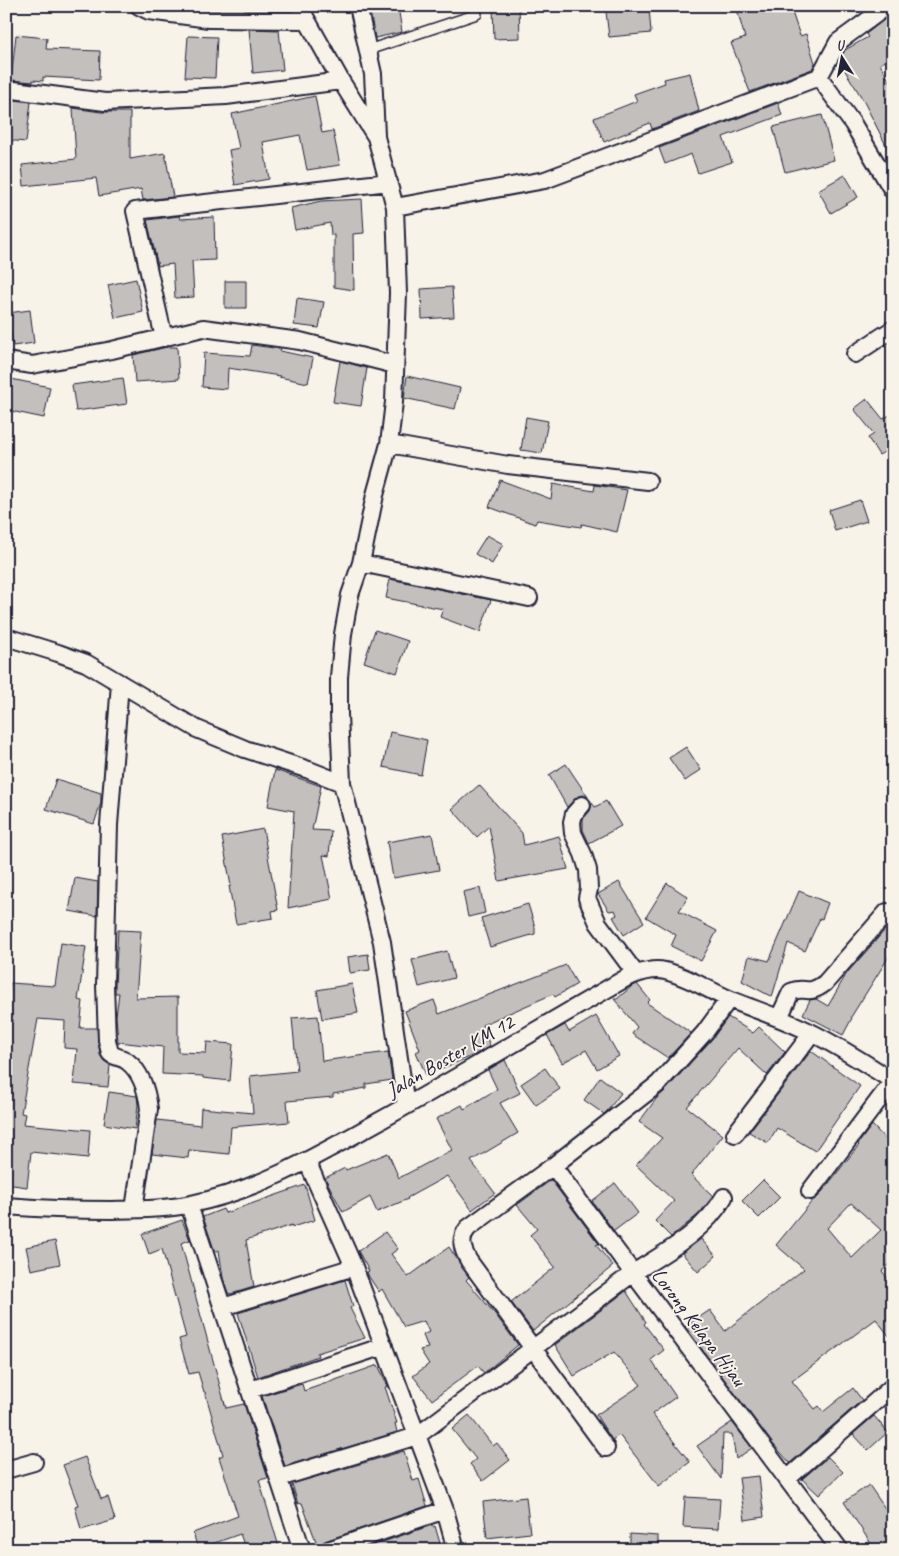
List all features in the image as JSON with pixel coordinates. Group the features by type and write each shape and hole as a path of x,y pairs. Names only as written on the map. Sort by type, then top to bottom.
{"street":[{"path":"139,6 149,11 209,20 303,13 341,81 376,137"},
{"path":"358,6 373,74 376,137 395,207 398,294 396,365 389,444 375,495 361,563 350,595 343,634 339,714 342,783 382,942 406,1106"},
{"path":"395,207 545,180 819,77 838,42 875,15 884,6"},
{"path":"819,77 853,124 893,190"},
{"path":"6,89 105,102 226,96 341,81"},
{"path":"164,338 135,211 389,182"},
{"path":"6,361 32,365 112,350 203,328 300,342 396,365"},
{"path":"855,354 893,329"},
{"path":"389,444 508,465 648,481"},
{"path":"361,563 529,598"},
{"path":"6,636 86,664 197,729 245,749 342,783"},
{"path":"120,683 109,825 105,985 107,1040 110,1054 127,1060 143,1083 148,1098 149,1110 134,1210"},
{"path":"582,804 574,814 572,822 573,833 584,854 588,870 589,889 587,898 598,923 618,947 636,974"},
{"path":"779,1018 790,992 797,990 813,991 824,983 887,912"},
{"name":"Jalan Boster KM 12","path":"6,1206 54,1210 134,1210 189,1205 243,1190 277,1177 308,1161 628,977 655,970 665,971 812,1033 893,1081"},
{"path":"606,1448 469,1261 462,1246 462,1239 468,1228 553,1166 658,1084 705,1032 729,999"},
{"path":"735,1134 812,1033"},
{"path":"810,1191 893,1081"},
{"path":"308,1161 354,1268 384,1346 445,1510 456,1550"},
{"path":"553,1166 633,1273 685,1239 707,1222 724,1197"},
{"path":"189,1205 302,1550"},
{"path":"223,1307 354,1268"},
{"name":"Lorong Kelapa Hijau","path":"418,1436 633,1273 840,1550"},
{"path":"250,1390 384,1346"},
{"path":"787,1479 893,1386"},
{"path":"279,1478 418,1436"},
{"path":"6,1470 34,1462"},
{"path":"328,1550 445,1510"}],"lane":[{"path":"368,50 477,14"}],"building":[{"path":"369,6 398,6 402,32 375,38"},
{"path":"493,6 519,6 520,38 494,39"},
{"path":"736,6 790,6 800,36 806,34 815,63 812,69 750,92 731,43 745,38"},
{"path":"649,7 651,33 609,37 606,12"},
{"path":"885,19 886,22 893,19 893,57 880,64 893,87 893,159 862,98 839,61 845,50 868,37 866,34"},
{"path":"249,29 279,30 283,70 253,73"},
{"path":"16,35 47,38 46,49 100,51 99,80 43,77 43,81 33,80 33,82 11,80"},
{"path":"188,36 217,37 215,78 185,77"},
{"path":"690,73 699,111 652,129 650,123 604,142 594,118 637,101 634,94 665,83 664,79"},
{"path":"315,96 322,133 333,131 340,165 307,170 300,135 263,142 269,179 235,185 229,150 239,148 232,114"},
{"path":"6,99 31,102 26,142 6,140"},
{"path":"778,103 782,115 723,137 732,162 698,173 691,154 665,164 659,148"},
{"path":"73,108 101,112 130,112 130,159 165,153 173,197 143,200 141,189 99,196 96,178 24,186 22,165 76,159"},
{"path":"822,115 834,160 785,172 773,127"},
{"path":"845,175 858,197 831,213 818,190"},
{"path":"362,199 364,233 353,234 354,290 334,287 334,235 331,235 330,223 295,230 291,208 321,201"},
{"path":"179,216 180,219 214,217 215,260 192,261 194,297 175,298 173,264 158,266 147,220"},
{"path":"136,279 143,312 115,318 108,285"},
{"path":"225,281 246,281 246,308 225,308"},
{"path":"452,287 454,317 422,319 421,289"},
{"path":"297,298 324,302 319,328 294,325"},
{"path":"30,310 34,343 13,346 8,313"},
{"path":"252,345 281,349 280,351 313,358 308,383 280,376 228,368 227,389 202,387 204,353 250,356"},
{"path":"167,347 177,347 179,379 135,382 133,355"},
{"path":"340,361 367,368 361,406 333,402"},
{"path":"407,376 460,388 455,409 404,398"},
{"path":"123,378 127,404 76,411 72,385"},
{"path":"11,379 50,387 44,418 6,410 6,399"},
{"path":"867,399 883,419 893,413 893,447 879,455 868,438 874,434 854,409"},
{"path":"526,417 548,421 542,453 521,450"},
{"path":"500,480 551,499 553,484 594,491 595,485 627,490 617,532 582,524 581,527 537,520 535,524 489,507"},
{"path":"860,500 867,521 835,531 829,510"},
{"path":"487,535 503,544 492,564 475,554"},
{"path":"390,579 491,600 480,632 440,617 443,609 386,598"},
{"path":"375,630 408,641 397,673 364,662"},
{"path":"390,732 427,740 421,775 383,767"},
{"path":"686,747 701,770 685,781 669,758"},
{"path":"566,764 588,797 584,795 578,796 567,807 549,775"},
{"path":"275,770 321,786 312,830 331,831 329,856 323,855 332,899 288,908 294,811 268,806"},
{"path":"56,779 101,793 101,803 94,824 46,809"},
{"path":"479,785 522,833 524,845 559,836 568,869 499,881 489,826 477,837 452,809"},
{"path":"606,801 621,826 589,843 583,830 583,819 590,811 592,803 595,807"},
{"path":"263,829 278,910 272,911 273,918 236,924 222,837"},
{"path":"432,834 439,870 393,878 387,842"},
{"path":"75,878 98,882 97,916 69,911"},
{"path":"619,882 644,922 624,935 613,917 617,915 615,910 609,911 598,894"},
{"path":"667,883 688,897 679,911 717,931 701,961 671,946 676,935 646,917"},
{"path":"480,888 485,913 468,917 463,892"},
{"path":"799,891 828,903 822,919 820,918 805,951 788,943 772,997 742,981 749,956 769,961"},
{"path":"528,904 535,927 535,934 490,947 481,918"},
{"path":"893,921 893,950 851,1017 843,1035 803,1014 810,1000 816,999 828,1006 847,973"},
{"path":"118,930 141,931 136,998 178,997 178,1052 206,1053 207,1042 233,1044 230,1081 203,1078 203,1076 162,1074 163,1047 118,1042 116,1016 119,993 115,993 115,985"},
{"path":"61,943 86,947 78,1000 83,1001 80,1028 97,1028 100,1055 110,1065 108,1087 74,1084 77,1049 64,1048 65,1021 38,1019 21,1113 25,1114 23,1124 90,1130 88,1158 31,1152 27,1187 6,1184 6,1021 10,983 55,986"},
{"path":"447,951 454,978 419,987 412,960"},
{"path":"368,954 370,970 350,973 348,957"},
{"path":"566,965 577,984 555,997 553,994 482,1025 490,1046 472,1056 426,1075 416,1052 420,1050 405,1011 434,1000 439,1014"},
{"path":"352,984 358,1013 322,1019 317,990"},
{"path":"637,984 650,1000 647,1003 691,1033 668,1058 632,1034 637,1027 614,999 617,999"},
{"path":"318,1016 322,1061 388,1052 392,1080 366,1084 366,1088 333,1094 333,1097 287,1101 289,1122 231,1127 229,1154 189,1150 188,1158 152,1154 157,1120 200,1125 201,1108 253,1113 250,1076 297,1071 292,1018"},
{"path":"596,1016 619,1056 597,1069 586,1050 562,1063 547,1035 565,1025 569,1032"},
{"path":"728,1017 753,1033 759,1027 785,1052 767,1075 738,1048 687,1107 723,1135 691,1175 713,1196 699,1214 671,1237 655,1221 674,1201 636,1165 662,1138 639,1122 656,1099 712,1039"},
{"path":"811,1051 860,1086 815,1151 777,1128 768,1143 749,1132"},
{"path":"505,1060 520,1093 500,1103 518,1133 471,1161 495,1193 472,1210 447,1176 408,1199 377,1212 370,1197 343,1212 325,1178 345,1168 346,1170 388,1153 399,1178 452,1150 436,1119 462,1105 464,1109 497,1089 488,1070"},
{"path":"545,1068 560,1089 536,1105 521,1084"},
{"path":"600,1077 621,1093 604,1114 584,1100"},
{"path":"109,1092 137,1096 138,1105 135,1129 104,1124"},
{"path":"872,1125 893,1147 893,1261 882,1271 893,1285 893,1341 876,1319 792,1381 815,1409 819,1406 823,1412 853,1388 862,1400 790,1463 773,1444 685,1327 710,1310 725,1331 804,1269 776,1245 813,1200 818,1197","holes":["851,1203 881,1230 852,1258 827,1228"]},
{"path":"551,1180 599,1244 596,1245 613,1266 533,1331 511,1302 555,1267 530,1235 537,1229 517,1205"},
{"path":"763,1180 780,1197 759,1218 742,1201"},
{"path":"615,1183 638,1213 614,1231 592,1201"},
{"path":"305,1185 315,1220 292,1227 292,1225 246,1240 254,1287 231,1294 228,1293 223,1278 219,1250 215,1252 203,1217 223,1209 225,1213"},
{"path":"182,1220 190,1240 181,1243 226,1408 244,1404 268,1478 259,1480 280,1550 246,1550 240,1534 198,1549 193,1533 238,1516 219,1457 223,1455 205,1392 198,1372 189,1374 179,1339 186,1337 162,1249 149,1254 142,1234"},
{"path":"385,1232 398,1249 391,1254 408,1277 449,1247 469,1277 466,1280 518,1345 484,1373 478,1366 432,1400 413,1376 429,1364 420,1350 428,1348 423,1335 429,1332 424,1321 404,1327 382,1289 379,1292 369,1277 367,1272 369,1271 358,1251"},
{"path":"701,1239 716,1256 698,1272 682,1253"},
{"path":"55,1241 60,1264 31,1270 26,1247"},
{"path":"345,1280 353,1306 350,1308 365,1338 317,1353 318,1356 258,1377 238,1313"},
{"path":"626,1291 646,1322 644,1324 664,1350 651,1360 676,1397 652,1414 690,1462 659,1486 619,1435 612,1440 596,1415 641,1385 614,1352 574,1376 555,1345"},
{"path":"378,1365 388,1386 385,1387 397,1423 395,1423 397,1432 285,1466 262,1396 302,1384 304,1391"},
{"path":"469,1415 493,1446 497,1443 510,1460 483,1481 470,1464 476,1459 452,1429"},
{"path":"874,1416 888,1432 868,1450 853,1434"},
{"path":"732,1422 752,1448 736,1459 732,1434 723,1434 721,1479 697,1446"},
{"path":"404,1451 413,1481 419,1479 427,1506 325,1541 318,1547 302,1503 298,1504 292,1484"},
{"path":"85,1457 101,1499 108,1497 115,1520 81,1530 75,1506 78,1505 63,1465"},
{"path":"828,1457 843,1472 819,1495 802,1479"},
{"path":"759,1476 764,1517 745,1520 739,1478"},
{"path":"869,1485 893,1520 893,1550 875,1550 844,1502"},
{"path":"526,1497 530,1533 487,1538 483,1502"},
{"path":"685,1497 720,1499 718,1529 683,1527"},
{"path":"432,1525 433,1527 435,1526 442,1550 360,1550"},
{"path":"630,1534 658,1536 658,1550 630,1550"}]}
